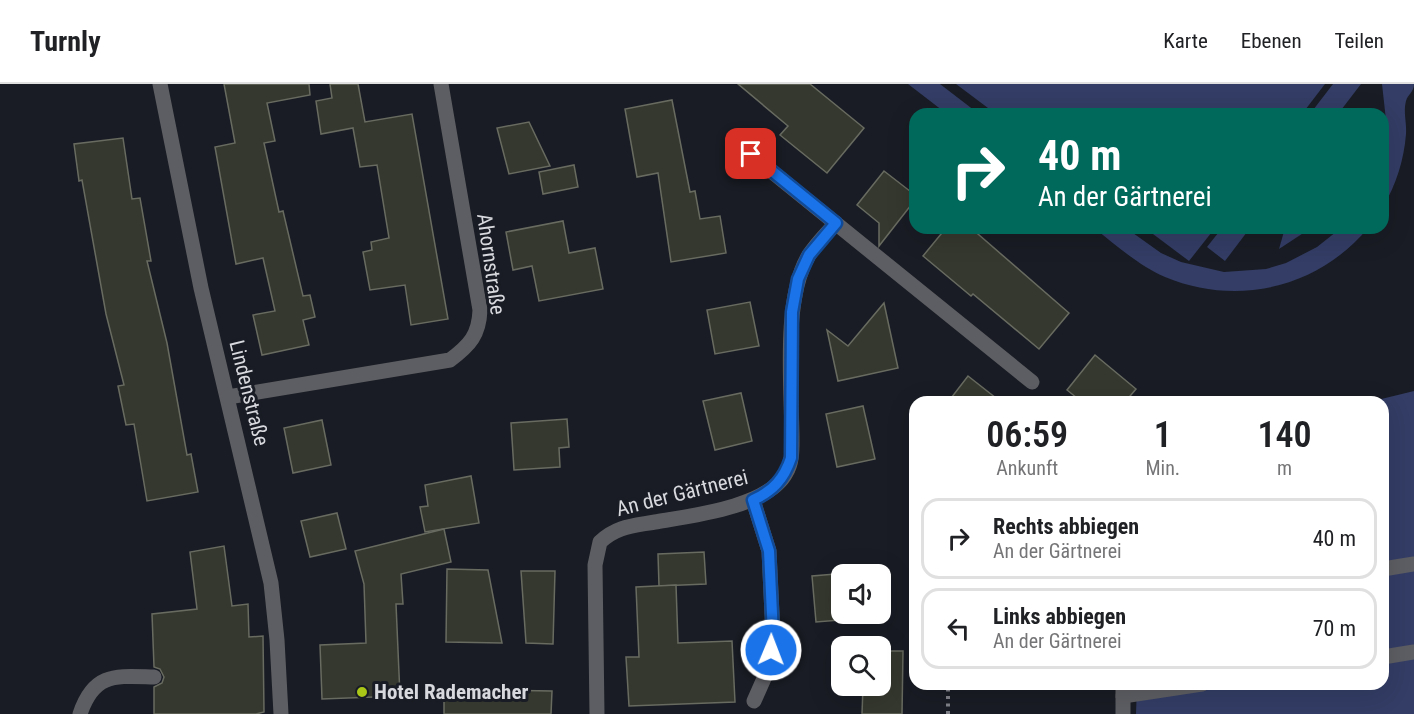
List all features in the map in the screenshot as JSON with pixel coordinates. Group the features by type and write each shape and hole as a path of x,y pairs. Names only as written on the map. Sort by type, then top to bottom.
{"street":[{"name":"Lindenstraße","path":"160,84 201,288 272,582 281,714"},
{"name":"Ahornstraße","path":"228,396 450,360 473,340 479,325 480,310 441,84"},
{"path":"734,141 1032,382"},
{"name":"An der Gärtnerei","path":"597,714 595,565 600,542 618,529 690,516 753,500 767,494 778,484 786,473 791,458 792,312 798,279 809,255 836,223"},
{"path":"753,500 769,551 773,635 770,665 754,701"},
{"path":"1389,568 1414,564"},
{"path":"1389,656 1414,652"},
{"path":"80,714 85,701 103,680 120,676 154,676"},
{"path":"1123,690 1123,714"}],"path":[{"path":"948,690 948,714"}],"shaded area":[{"path":"908,84 940,84 971,108 939,108"},
{"path":"956,84 1325,84 1307,108 988,108"},
{"path":"1333,84 1361,84 1343,108 1315,108"},
{"path":"1382,84 1414,84 1405,105 1406,134 1401,163 1389,196 1389,108 1385,108"},
{"path":"1102,234 1134,234 1161,253 1181,262 1224,272 1266,269 1286,263 1317,247 1333,234 1362,234 1348,249 1301,278 1275,286 1248,290 1220,290 1192,286 1165,277 1137,261"},
{"path":"1153,234 1210,234 1189,261"},
{"path":"1217,234 1245,234 1225,261 1207,247"},
{"path":"1283,234 1302,234 1279,249"},
{"path":"1414,391 1414,714 1136,714 1137,690 1389,690 1389,397"}],"building":[{"path":"224,84 309,84 310,95 267,103 275,141 264,143 279,212 283,211 303,296 310,295 315,317 303,320 309,345 262,355 253,315 275,311 263,258 236,264 215,147 235,143"},
{"path":"330,84 358,84 365,122 412,114 448,319 411,325 405,285 370,290 363,252 372,250 371,242 389,238 377,165 360,167 353,128 321,134 316,101 332,98"},
{"path":"738,84 810,84 864,128 827,173 780,135 788,126"},
{"path":"672,100 690,192 695,191 700,219 720,216 726,253 671,262 658,173 637,177 625,109"},
{"path":"529,122 550,166 509,174 497,128"},
{"path":"123,138 132,199 140,198 151,261 147,261 167,343 187,455 191,454 198,492 147,501 134,424 126,425 118,386 124,385 106,314 82,180 79,181 74,144"},
{"path":"574,165 578,187 543,194 539,172"},
{"path":"884,171 909,190 909,208 879,246 879,223 857,205"},
{"path":"563,221 569,253 595,248 603,289 539,301 532,266 513,270 506,232"},
{"path":"941,234 978,234 1069,313 1039,349 923,256"},
{"path":"750,302 759,346 715,354 707,310"},
{"path":"884,303 898,368 838,381 827,330 848,346"},
{"path":"1095,355 1136,389 1130,396 1074,396 1067,390"},
{"path":"968,376 993,396 953,396"},
{"path":"741,393 752,441 715,450 703,401"},
{"path":"863,406 875,459 837,467 826,414"},
{"path":"567,419 569,447 559,448 560,467 514,470 511,423"},
{"path":"322,420 331,465 293,473 284,428"},
{"path":"471,476 479,523 425,532 420,507 428,506 425,485"},
{"path":"337,513 346,549 310,557 301,521"},
{"path":"444,529 451,562 401,574 403,604 396,604 400,696 322,699 320,645 366,643 364,584 355,551"},
{"path":"224,546 232,606 248,604 249,637 263,636 264,712 256,714 154,714 154,687 162,683 164,677 160,669 154,667 152,614 197,609 190,552"},
{"path":"704,552 706,584 659,586 658,554"},
{"path":"447,569 488,570 502,643 446,642"},
{"path":"521,571 555,571 553,644 526,643"},
{"path":"831,574 831,621 816,622 812,576"},
{"path":"676,585 678,643 732,641 735,702 629,706 626,657 639,657 636,587"},
{"path":"891,651 903,651 902,714 862,714 863,696 891,696"},
{"path":"444,689 552,691 551,714 444,714"}],"place":[{"name":"Hotel Rademacher","path":"362,692"}],"route":[{"path":"751,154 836,223 809,255 798,279 792,312 791,458 786,473 778,484 767,494 753,500 769,551 773,635 771,650"}]}
